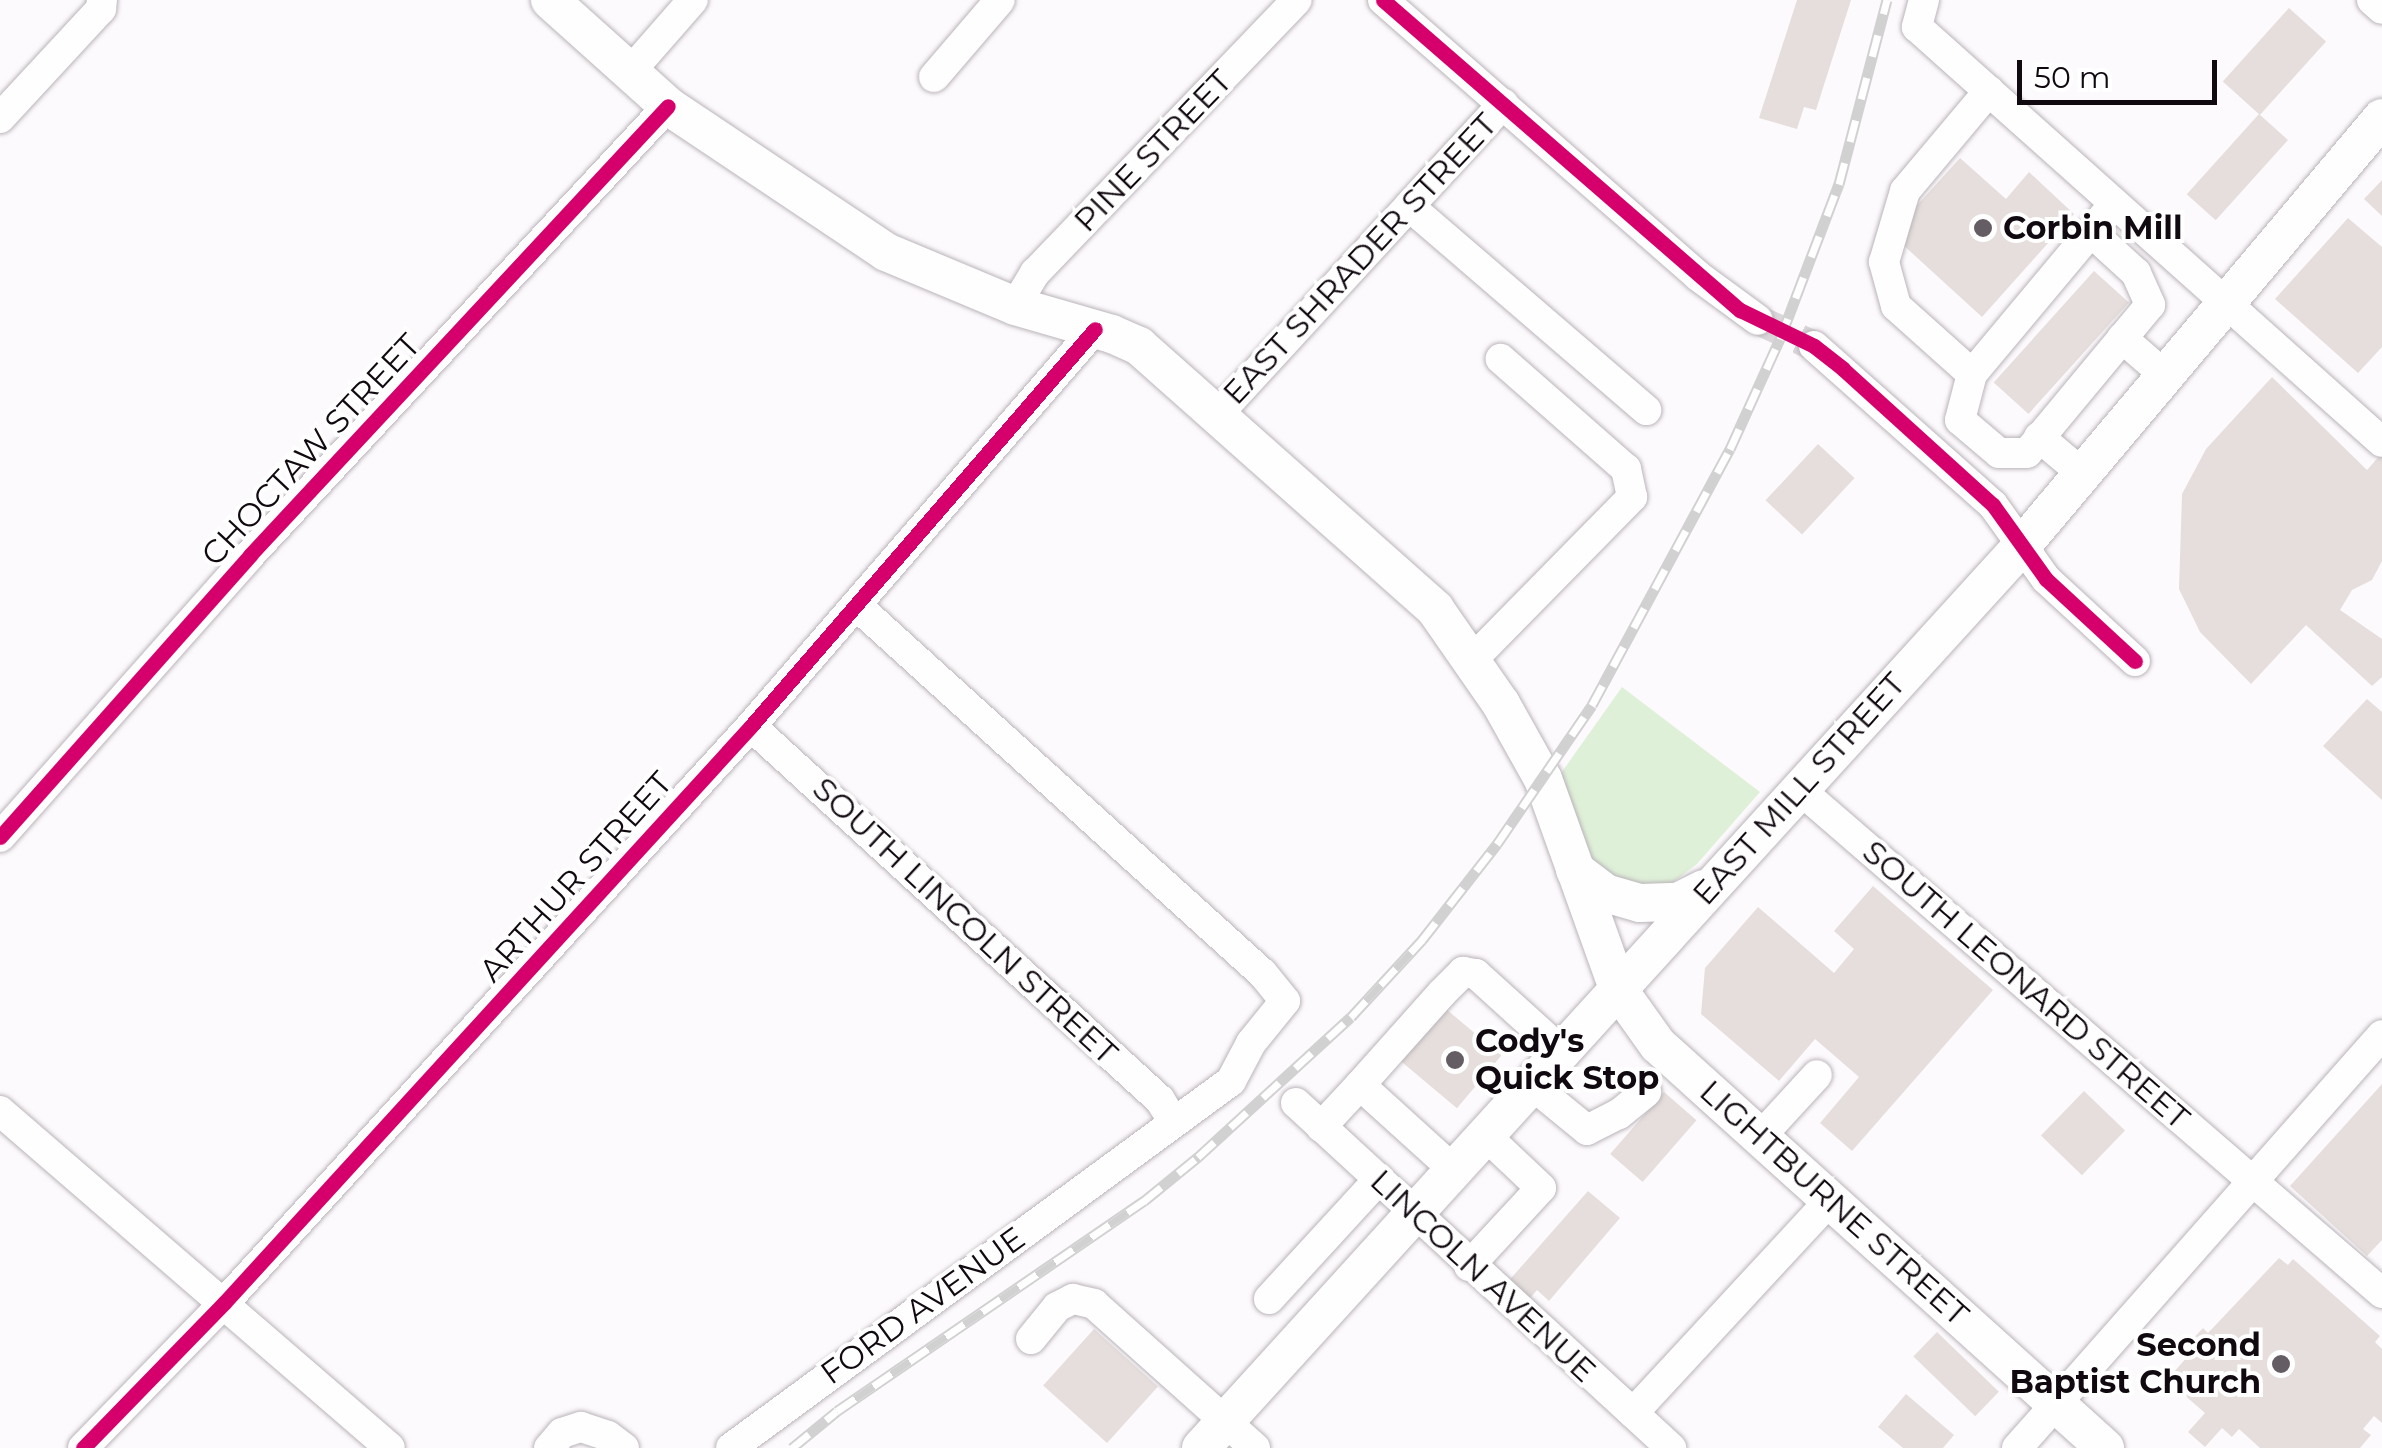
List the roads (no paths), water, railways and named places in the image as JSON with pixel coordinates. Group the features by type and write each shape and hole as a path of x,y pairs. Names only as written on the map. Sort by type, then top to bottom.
{"main road":[{"path":"550,0 668,106 886,252 1015,306 1139,346 1435,609 1543,779 1618,989"},
{"name":"EAST MILL STREET","path":"1213,1435 2020,548 2168,378 2225,304 2382,118"},
{"path":"1575,870 1605,893 1640,903 1678,902 1711,886"},
{"name":"LIGHTBURNE STREET","path":"1618,989 1658,1045 2106,1448"}],"street":[{"path":"0,118 101,8 102,0"},
{"path":"629,72 693,0"},
{"path":"934,77 1000,0"},
{"name":"PINE STREET","path":"1015,306 1036,273 1297,0"},
{"path":"1382,0 1698,276 1758,320"},
{"path":"1924,0 1917,27 2382,442"},
{"path":"2372,0 2382,9"},
{"path":"1972,374 1896,306 1884,262 1905,192 1988,91"},
{"name":"EAST SHRADER STREET","path":"1217,415 1502,104"},
{"name":"CHOCTAW STREET","path":"0,837 250,556 668,106"},
{"path":"2091,232 2136,273 2150,305 2026,452 1998,453 1960,420 1972,374 2114,204"},
{"path":"1409,206 1646,410"},
{"name":"ARTHUR STREET","path":"82,1448 224,1303 752,726 1095,329"},
{"path":"2122,338 2168,378"},
{"path":"1814,346 1993,505 2020,548 2046,579 2134,661"},
{"path":"1471,661 1632,497 1626,469 1501,359"},
{"path":"2039,437 2083,474"},
{"name":"FORD AVENUE","path":"731,1448 1232,1081 1251,1043 1285,1001 1262,973 856,606"},
{"name":"SOUTH LINCOLN STREET","path":"752,726 1160,1100 1173,1122"},
{"name":"SOUTH LEONARD STREET","path":"1798,788 2382,1293"},
{"path":"1321,1127 1463,972 1476,974 1562,1052"},
{"path":"2017,1448 2382,1034"},
{"path":"1760,1137 1818,1075"},
{"path":"1360,1085 1455,1171"},
{"path":"1532,1085 1587,1130 1620,1114 1646,1092"},
{"name":"LINCOLN AVENUE","path":"1296,1103 1671,1448"},
{"path":"0,1110 390,1448"},
{"path":"1470,1266 1541,1188 1487,1137"},
{"path":"1270,1299 1378,1179"},
{"path":"1633,1413 1831,1199"},
{"path":"1340,1220 1379,1254"},
{"path":"1294,1273 1331,1306"},
{"path":"1031,1339 1058,1307 1073,1299 1094,1304 1213,1435 1255,1448"},
{"path":"549,1448 562,1433 581,1427 608,1436 624,1448"}],"tunnel":[{"path":"1758,320 1814,346"}],"railway":[{"path":"792,1448 837,1411 1144,1201 1198,1157 1351,1017 1422,940 1497,844 1592,705 1730,449 1780,339 1839,184 1887,0"}],"place":[{"name":"Corbin Mill","path":"1983,228"},
{"name":"Cody's Quick Stop","path":"1455,1060"},
{"name":"Second Baptist Church","path":"2281,1364"}]}
